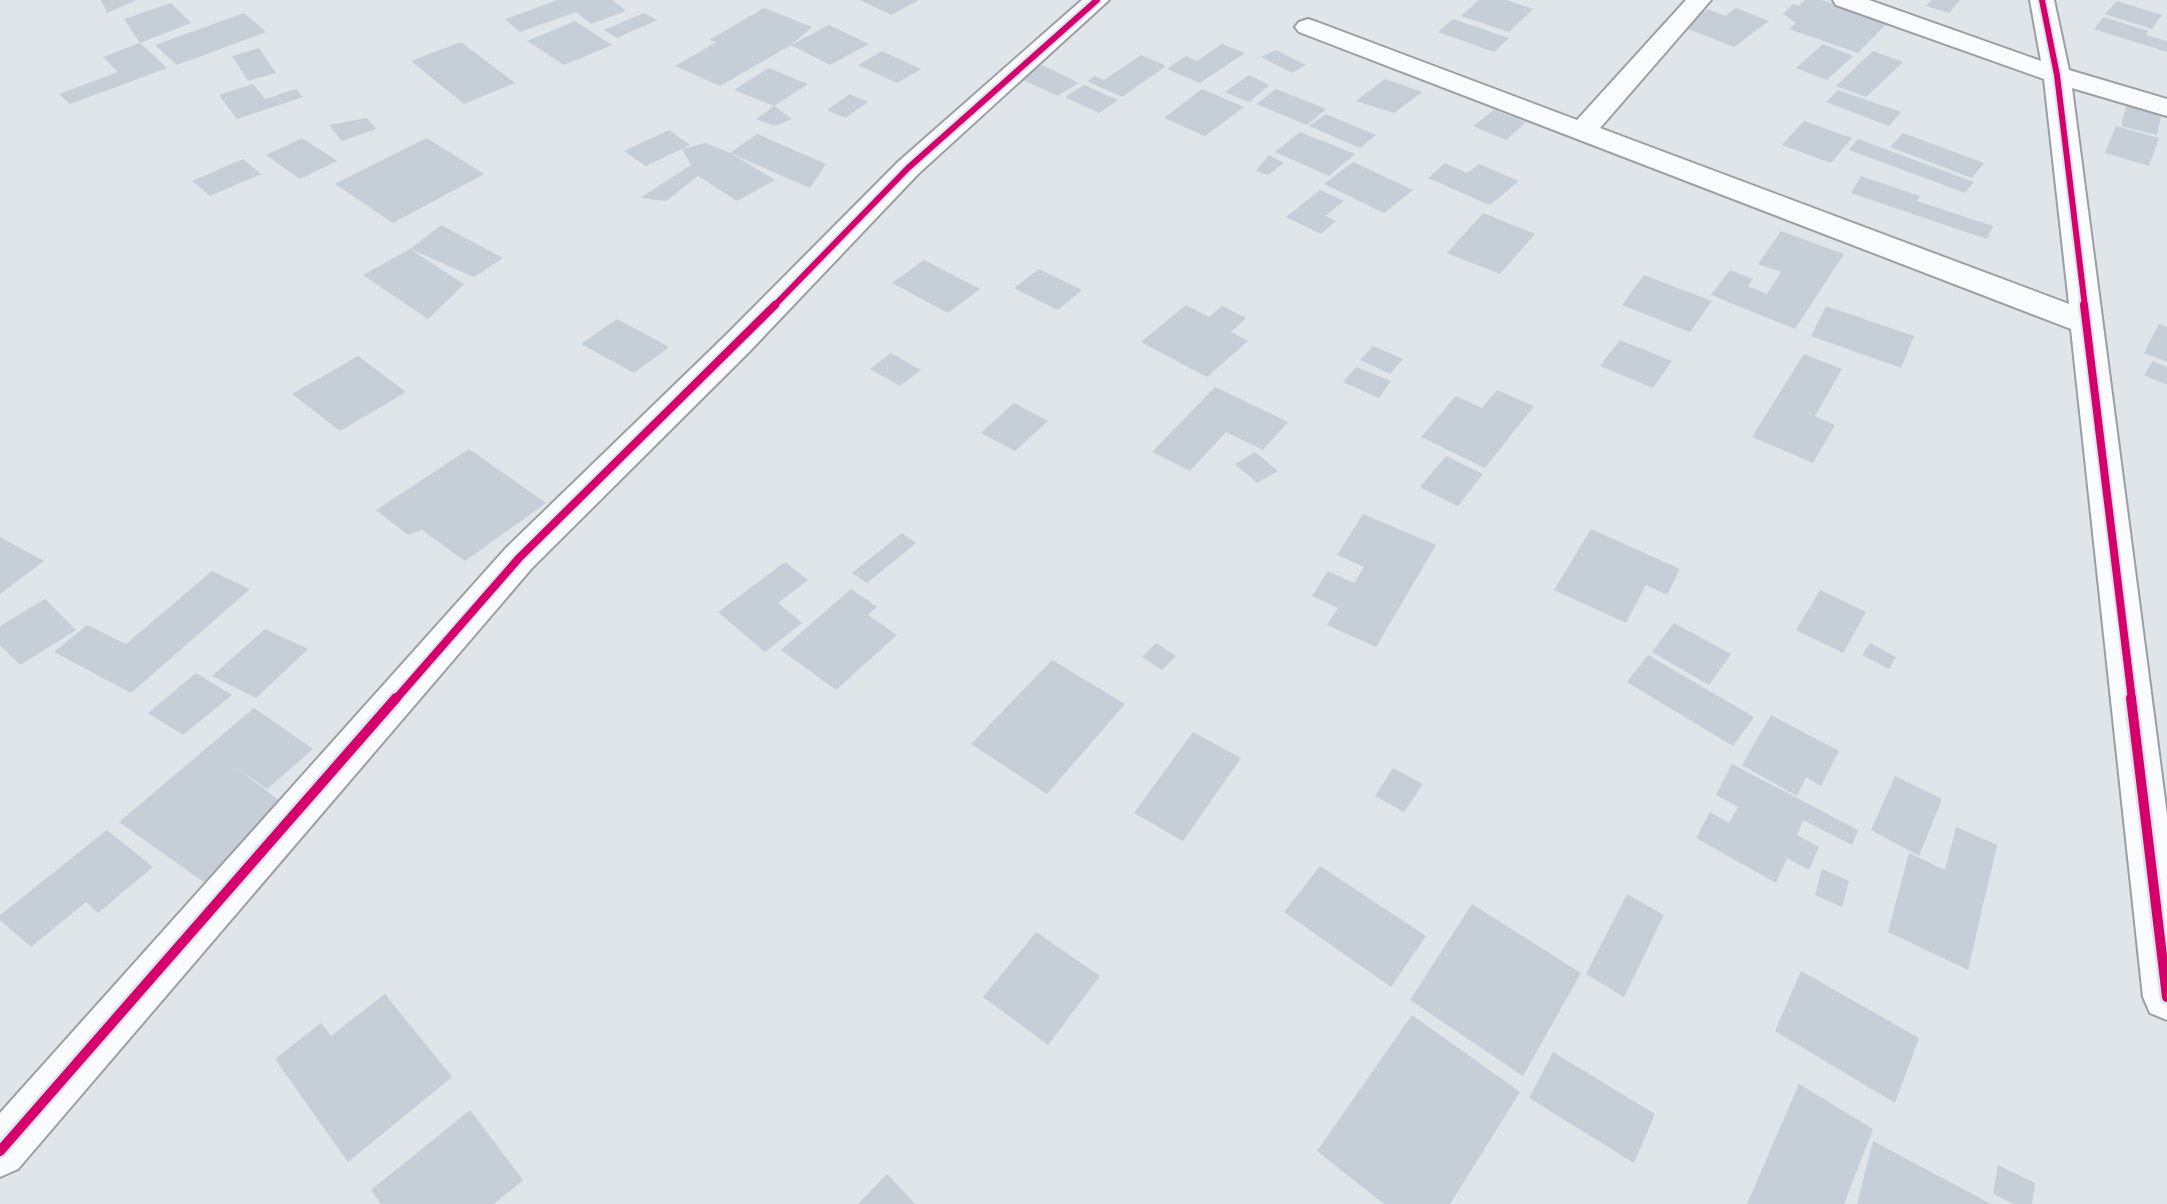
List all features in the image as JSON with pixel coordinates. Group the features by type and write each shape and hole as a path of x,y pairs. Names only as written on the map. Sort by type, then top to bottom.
{"street":[{"path":"0,1151 519,558 738,343 908,168 1097,0"},
{"path":"1582,131 1699,0"},
{"path":"1845,0 2057,75 2167,108"},
{"path":"2042,0 2057,75 2167,997"},
{"path":"1308,27 2087,323"}],"building":[{"path":"101,0 137,0 107,13"},
{"path":"558,0 612,0 626,11 591,24 576,12 520,32 505,19"},
{"path":"860,0 919,0 891,15"},
{"path":"1479,0 1506,0 1533,9 1509,32 1461,16"},
{"path":"1805,0 1822,0 1888,22 1858,53 1789,29 1796,23 1783,14 1793,4 1799,6"},
{"path":"1932,0 1960,0 1949,13 1926,6"},
{"path":"2117,1 2162,15 2152,29 2105,14"},
{"path":"171,3 191,23 140,43 124,19"},
{"path":"764,8 812,27 791,45 720,86 675,66 717,42 709,40"},
{"path":"1736,8 1769,21 1734,47 1683,27 1708,9 1725,16"},
{"path":"244,13 266,32 177,65 155,45"},
{"path":"644,13 657,20 617,38 604,30"},
{"path":"2103,17 2148,31 2146,35 2167,41 2167,52 2094,29"},
{"path":"1453,19 1509,38 1494,52 1438,32"},
{"path":"575,21 612,45 564,65 527,41"},
{"path":"829,25 869,44 830,65 791,45"},
{"path":"461,42 515,83 464,104 411,61"},
{"path":"140,43 167,68 70,104 59,94 118,72 103,57"},
{"path":"1222,44 1245,53 1200,83 1167,69 1186,56 1197,61"},
{"path":"1823,44 1853,56 1827,80 1796,68"},
{"path":"259,48 276,73 248,81 232,56"},
{"path":"1276,50 1306,65 1292,73 1261,57"},
{"path":"882,51 921,69 897,83 858,65"},
{"path":"1873,51 1903,62 1866,97 1836,86"},
{"path":"1141,55 1166,66 1122,97 1087,81 1095,76 1104,80"},
{"path":"1042,65 1079,83 1057,96 1020,78"},
{"path":"768,68 808,84 774,106 734,90"},
{"path":"1249,75 1269,85 1249,102 1225,92"},
{"path":"1385,79 1422,92 1394,113 1356,101"},
{"path":"253,84 265,99 296,89 303,97 237,119 219,95"},
{"path":"1084,85 1118,100 1099,113 1065,97"},
{"path":"1202,89 1244,107 1205,136 1164,118"},
{"path":"1276,89 1326,109 1307,125 1256,104"},
{"path":"1838,90 1901,112 1889,126 1826,102"},
{"path":"850,94 868,102 845,118 827,110"},
{"path":"2127,102 2162,112 2157,135 2121,126"},
{"path":"774,106 792,119 775,126 756,119"},
{"path":"1494,110 1526,122 1506,140 1473,126"},
{"path":"1326,114 1376,135 1360,148 1309,126"},
{"path":"367,118 376,129 342,141 329,125"},
{"path":"1804,121 1852,138 1831,163 1782,145"},
{"path":"2116,126 2159,138 2149,166 2105,153"},
{"path":"669,130 690,145 646,166 624,151"},
{"path":"1300,132 1355,154 1329,176 1275,152"},
{"path":"1903,133 1984,163 1972,178 1890,147"},
{"path":"757,134 826,164 810,188 730,153"},
{"path":"302,138 337,161 300,179 266,155"},
{"path":"427,138 484,174 393,223 335,184"},
{"path":"1858,139 1974,182 1965,193 1849,150"},
{"path":"706,143 730,153 775,180 737,201 698,176 666,201 640,198 691,165 682,149"},
{"path":"1269,155 1284,163 1268,175 1256,171"},
{"path":"243,159 261,174 210,196 192,181"},
{"path":"1353,162 1413,190 1384,213 1324,184"},
{"path":"1445,163 1467,173 1479,164 1519,181 1490,205 1428,178"},
{"path":"1861,176 1920,196 1917,201 1993,226 1987,239 1851,193"},
{"path":"1320,190 1344,201 1325,216 1336,221 1321,234 1286,217"},
{"path":"1483,213 1535,234 1500,274 1447,253"},
{"path":"441,225 503,258 474,277 410,249"},
{"path":"1781,231 1844,254 1795,329 1711,295 1730,270 1753,279 1748,286 1767,294 1781,272 1758,264"},
{"path":"410,249 464,284 428,319 363,275"},
{"path":"924,260 980,289 948,313 892,283"},
{"path":"1039,269 1082,290 1058,310 1014,288"},
{"path":"1644,275 1712,301 1690,332 1622,305"},
{"path":"1186,305 1209,317 1222,306 1246,318 1231,332 1248,341 1207,377 1141,342"},
{"path":"1826,306 1914,336 1901,368 1811,336"},
{"path":"617,319 669,347 634,373 581,344"},
{"path":"2159,324 2167,327 2167,362 2144,353"},
{"path":"1620,340 1672,361 1653,388 1600,366"},
{"path":"1373,346 1403,359 1390,374 1360,360"},
{"path":"891,353 921,370 900,386 870,369"},
{"path":"1804,354 1842,369 1815,416 1835,425 1813,463 1752,437"},
{"path":"358,356 406,392 340,431 292,394"},
{"path":"2153,361 2167,367 2167,385 2144,375"},
{"path":"1356,367 1391,381 1379,398 1343,382"},
{"path":"1215,387 1288,422 1263,450 1226,432 1190,471 1152,452"},
{"path":"1497,390 1534,406 1485,468 1421,437 1456,396 1482,408"},
{"path":"1014,403 1048,421 1015,451 981,433"},
{"path":"469,449 546,503 465,561 422,530 408,535 376,510"},
{"path":"1255,452 1278,471 1257,483 1235,464"},
{"path":"1446,456 1483,474 1458,506 1420,487"},
{"path":"1363,514 1436,545 1376,647 1327,625 1338,608 1312,596 1328,571 1354,583 1364,567 1337,555"},
{"path":"1591,529 1680,569 1667,595 1646,585 1626,623 1554,590"},
{"path":"902,533 916,543 867,583 852,573"},
{"path":"0,537 44,561 0,594"},
{"path":"785,562 808,580 778,603 802,623 765,652 718,612"},
{"path":"212,571 250,589 131,693 54,652 87,625 126,644"},
{"path":"851,589 877,607 868,615 897,635 836,690 781,650"},
{"path":"1820,590 1866,612 1843,653 1796,630"},
{"path":"45,599 76,630 20,665 0,645 0,626"},
{"path":"1674,623 1731,654 1709,685 1652,652"},
{"path":"265,629 308,649 256,698 212,676"},
{"path":"1156,643 1176,656 1162,670 1142,657"},
{"path":"1870,643 1896,657 1889,669 1862,655"},
{"path":"1648,655 1754,717 1733,746 1627,682"},
{"path":"1052,660 1125,704 1047,794 971,744"},
{"path":"196,673 232,695 183,735 148,713"},
{"path":"254,708 313,749 267,789 234,766 288,807 205,883 119,822"},
{"path":"1771,715 1839,751 1821,786 1806,777 1797,796 1742,765"},
{"path":"1193,732 1241,758 1183,841 1134,813"},
{"path":"1732,764 1858,830 1852,845 1803,820 1797,835 1819,847 1809,870 1787,858 1776,883 1696,838 1710,812 1729,823 1738,807 1716,795"},
{"path":"1393,768 1423,784 1404,812 1375,796"},
{"path":"1895,776 1942,799 1919,856 1871,830"},
{"path":"1956,827 1997,845 1968,970 1888,932 1909,853 1945,870"},
{"path":"107,830 153,867 98,913 86,902 31,947 0,920 0,915"},
{"path":"1320,866 1426,936 1391,987 1284,912"},
{"path":"1822,869 1849,881 1842,907 1815,895"},
{"path":"1627,894 1664,915 1624,997 1586,974"},
{"path":"1472,904 1581,973 1523,1076 1410,1000"},
{"path":"1036,932 1100,976 1048,1045 983,997"},
{"path":"1801,971 1919,1038 1895,1103 1775,1031"},
{"path":"385,994 452,1077 348,1162 275,1059 321,1023 331,1036"},
{"path":"1412,1015 1520,1092 1450,1204 1384,1204 1317,1151"},
{"path":"1553,1052 1655,1114 1634,1163 1529,1098"},
{"path":"1799,1084 1873,1129 1844,1204 1747,1204"},
{"path":"470,1110 523,1180 494,1204 381,1204 371,1190"},
{"path":"1873,1141 1991,1204 1857,1204"},
{"path":"1998,1165 2035,1183 2032,1204 2014,1204 1993,1194"},
{"path":"887,1174 915,1204 858,1204"}],"cycle path":[{"path":"0,1151 519,558 738,343 908,168 1097,0"},
{"path":"2042,0 2057,75 2167,997"}]}
